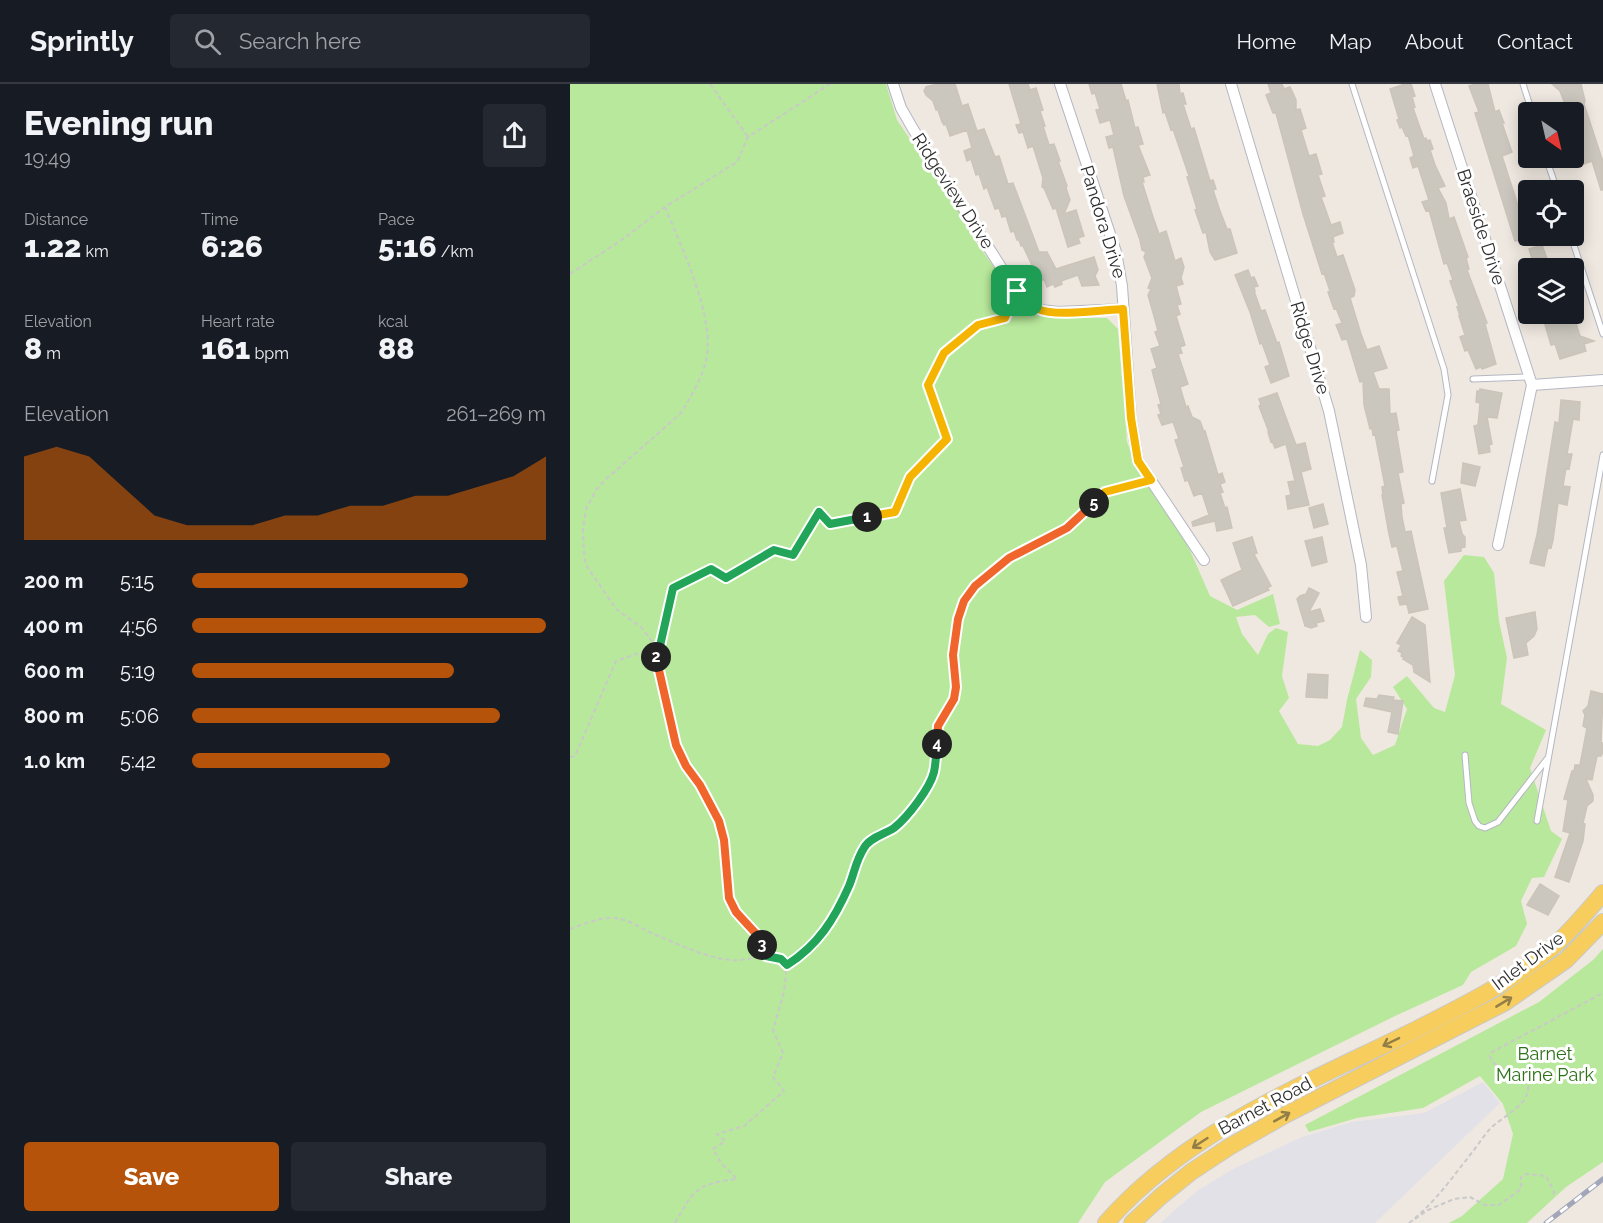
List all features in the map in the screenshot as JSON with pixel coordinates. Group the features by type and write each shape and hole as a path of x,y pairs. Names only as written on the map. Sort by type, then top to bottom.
{"main road":[{"name":"Inlet Drive","path":"1448,1023 1553,947 1603,893"},
{"name":"Inlet Drive","path":"1448,1023 1504,1003 1566,960 1603,922"},
{"name":"Barnet Road","path":"1106,1223 1149,1181 1180,1155 1219,1130 1278,1098 1448,1023"},
{"name":"Barnet Road","path":"1132,1223 1191,1172 1229,1147 1330,1092 1448,1023"}],"street":[{"name":"Ridgeview Drive","path":"893,84 901,108 913,129 1017,291 1028,302 1040,310 1059,312 1123,309"},
{"name":"Pandora Drive","path":"1060,84 1116,252 1122,286 1131,418 1138,461 1204,560"},
{"name":"Ridge Drive","path":"1231,84 1329,411 1361,565 1366,618"},
{"name":"Braeside Drive","path":"1435,84 1531,381"},
{"path":"1498,545 1531,381 1603,380"}],"lane":[{"path":"1352,84 1444,369 1448,395 1432,481"},
{"path":"1523,84 1529,102"},
{"path":"1574,246 1603,334"},
{"path":"1473,379 1531,381"},
{"path":"1537,821 1603,456"},
{"path":"1465,755 1472,813 1479,826 1485,828 1498,822 1548,758"}],"path":[{"path":"710,84 748,137"},
{"path":"570,274 623,239 665,207 737,162 748,137 830,84"},
{"path":"665,207 698,288 708,343 706,362 680,414 596,490 586,509 583,529 584,554 586,565 609,601 641,627 652,641 676,745 719,821 724,840 729,898 736,912 759,937 766,956"},
{"path":"570,757 575,756 616,661 660,646 673,588 711,569 726,578 774,550 793,555 819,512 830,524 895,512 910,477 947,439 928,385 944,353 978,325 1005,318 1017,291"},
{"path":"675,1223 691,1194 713,1182 737,1179 721,1163 713,1149 725,1141 717,1134 744,1126 784,1091 773,1077 783,1053 772,1029 784,992 787,965 805,953 834,916 850,884 857,860 865,844 894,828 906,817 930,782 934,771 938,726 954,699 956,687 953,655 958,619 964,601 975,586 1009,558 1067,528 1105,492 1151,480"},
{"path":"570,929 608,917 622,918 656,935 714,957 734,960 766,956 781,959 787,965"},
{"path":"1413,1220 1436,1197 1491,1128 1521,1105 1527,1095 1528,1086 1524,1074 1517,1071 1510,1072 1494,1064 1490,1056 1492,1052 1603,993"},
{"path":"1409,1223 1428,1210 1454,1199 1470,1197 1485,1205 1498,1205 1521,1189 1521,1177 1526,1174 1546,1176 1554,1191 1553,1198"}],"shaded area":[{"path":"1483,1082 1500,1103 1375,1223 1160,1223 1197,1191 1233,1169 1302,1137 1352,1122 1424,1113"}],"green space":[{"path":"570,84 886,84 897,120 964,218 973,238 1004,281 1044,317 1107,318 1118,329 1127,442 1139,473 1186,541 1210,596 1237,610 1273,594 1280,624 1269,627 1255,615 1236,617 1242,634 1258,655 1268,634 1276,628 1288,632 1282,676 1289,698 1279,711 1298,744 1318,746 1330,740 1342,727 1360,650 1372,660 1371,677 1356,699 1361,738 1373,755 1395,745 1407,709 1393,687 1407,676 1434,708 1445,712 1455,675 1444,581 1464,555 1484,557 1494,573 1499,621 1507,658 1501,704 1546,730 1530,768 1551,831 1562,839 1544,877 1532,878 1521,901 1527,924 1516,946 1471,972 1463,985 1201,1112 1105,1182 1078,1223 570,1223"},
{"name":"Barnet Marine Park","path":"1603,949 1603,1162 1566,1187 1527,1223 1449,1223 1462,1216 1503,1179 1513,1134 1503,1104 1480,1076 1423,1108 1357,1118 1309,1132 1305,1125 1539,1002 1593,960"}],"building":[{"path":"937,84 955,84 962,106 968,104 977,131 984,129 995,157 999,156 1008,184 1013,183 1039,252 1047,252 1056,269 1094,257 1098,270 1095,276 1099,285 1082,286 1078,275 1061,281 1062,284 1055,287 1053,284 1047,287 1044,279 1041,281 1038,278 1023,246 1017,240 1014,231 1011,232 1006,216 1002,217 999,208 995,209 987,187 984,189 979,174 976,175 971,159 967,161 964,151 972,148 967,130 950,136 933,101 926,95 924,91 926,87"},
{"path":"1009,84 1028,84 1030,90 1036,88 1043,110 1040,111 1049,145 1054,144 1067,186 1070,200 1064,214 1076,210 1084,236 1078,238 1080,243 1068,247 1056,208 1053,209 1042,187 1043,178 1033,146 1028,148 1023,132 1019,133 1016,125 1021,124"},
{"path":"1089,84 1121,84 1126,101 1128,100 1135,128 1138,127 1143,144 1138,145 1150,175 1143,177 1144,182 1142,182 1153,217 1159,234 1166,231 1175,261 1181,258 1184,267 1181,278 1183,284 1176,286 1181,304 1177,305 1180,314 1176,316 1185,345 1180,347 1182,353 1178,354 1188,384 1180,387 1186,407 1188,406 1192,417 1200,421 1205,431 1218,475 1222,473 1225,482 1220,484 1223,492 1220,493 1225,508 1227,507 1232,528 1217,531 1215,521 1193,526 1192,522 1209,515 1202,493 1194,496 1188,480 1185,481 1181,468 1184,467 1175,440 1179,439 1173,422 1162,425 1158,415 1161,414 1158,405 1161,404 1152,370 1157,368 1151,349 1160,346 1148,295 1152,278 1144,257 1146,252 1142,250 1124,196 1113,147 1109,148 1106,137 1114,135 1110,120 1100,123 1096,110 1100,109 1095,93 1092,94"},
{"path":"1157,84 1179,84 1191,129 1194,128 1210,181 1213,180 1216,189 1213,190 1220,211 1227,229 1230,229 1237,253 1215,260 1210,252 1206,232 1203,233 1195,210 1197,209 1187,177 1189,176 1173,129 1171,130 1165,112 1163,113"},
{"path":"1268,84 1282,84 1284,89 1290,87 1296,100 1296,110 1300,109 1306,128 1301,130 1309,156 1316,154 1322,174 1318,175 1325,196 1321,197 1331,225 1340,222 1343,233 1333,237 1334,242 1332,242 1337,257 1343,255 1355,290 1354,296 1350,298 1361,334 1367,350 1379,346 1387,368 1373,372 1379,389 1389,389 1390,414 1396,413 1399,430 1396,431 1403,472 1398,473 1404,503 1401,504 1402,517 1405,532 1411,531 1428,609 1409,613 1407,604 1400,605 1398,597 1403,596 1397,572 1403,571 1397,546 1392,547 1389,534 1382,495 1382,487 1385,486 1375,434 1373,435 1372,428 1370,429 1364,405 1363,381 1360,382 1347,339 1342,340 1336,325 1342,323 1336,308 1334,309 1303,214 1276,113 1273,113 1266,95 1271,93"},
{"path":"1411,84 1415,96 1412,97 1415,107 1413,108 1424,139 1430,140 1433,149 1430,150 1445,186 1438,188 1446,203 1449,219 1454,217 1468,257 1466,258 1469,269 1467,270 1487,323 1485,324 1496,364 1482,369 1481,367 1476,369 1460,337 1465,335 1450,281 1453,280 1447,263 1444,264 1429,210 1426,211 1422,202 1429,200 1418,166 1413,168 1410,158 1414,156 1408,135 1406,136 1402,127 1400,128 1397,120 1399,119 1390,89"},
{"path":"1488,84 1495,112 1499,110 1504,123 1502,123 1512,152 1502,156 1518,206 1518,240 1515,241 1475,113 1479,112 1469,86"},
{"path":"1552,84 1581,84 1585,101 1584,104 1584,102 1564,102 1560,91"},
{"path":"1584,104 1603,162 1603,190 1601,190 1592,161 1584,164"},
{"path":"1542,246 1547,258 1532,258 1529,249"},
{"path":"1248,270 1258,286 1254,287 1254,291 1261,311 1265,310 1277,343 1279,342 1289,376 1271,383 1265,367 1270,365 1235,275"},
{"path":"1545,324 1576,324 1580,336 1594,341 1584,344 1586,351 1560,359 1555,344 1551,345"},
{"path":"1480,389 1502,393 1497,418 1487,417 1492,444 1489,445 1490,452 1479,454 1474,426 1478,425 1480,403 1476,402 1477,391"},
{"path":"1277,393 1296,445 1305,443 1311,469 1301,472 1309,505 1288,509 1286,496 1291,495 1288,482 1295,481 1286,444 1275,448 1259,406 1261,405 1259,399"},
{"path":"1561,400 1580,402 1579,420 1573,419 1567,454 1572,454 1569,469 1566,468 1563,486 1570,487 1567,505 1558,503 1553,540 1551,548 1548,547 1544,566 1530,563 1537,535 1555,422 1559,423"},
{"path":"1463,463 1480,467 1475,486 1461,483"},
{"path":"1460,489 1466,520 1459,521 1465,537 1465,547 1461,548 1461,551 1449,553 1441,493"},
{"path":"1323,504 1328,524 1314,528 1309,508"},
{"path":"1252,537 1257,553 1254,554 1271,586 1267,588 1269,590 1233,606 1221,580 1242,570 1233,543"},
{"path":"1322,537 1327,562 1312,566 1305,541"},
{"path":"1309,588 1319,593 1309,612 1320,609 1324,621 1316,623 1317,626 1311,628 1305,626 1297,599 1306,594"},
{"path":"1535,612 1537,629 1534,636 1526,643 1528,655 1514,658 1506,618"},
{"path":"1412,617 1425,625 1430,682 1414,672 1413,665 1403,659 1402,653 1398,651 1401,645 1397,643"},
{"path":"1308,674 1328,675 1327,698 1306,697"},
{"path":"1591,691 1603,694 1601,743 1603,743 1603,752 1601,756 1597,756 1592,780 1586,779 1593,795 1593,801 1587,806 1583,823 1585,824 1583,841 1569,882 1555,877 1570,833 1563,831 1568,800 1564,799 1572,771 1575,765 1580,765 1587,728 1583,726 1585,715 1583,711 1588,706"},
{"path":"1379,695 1403,701 1398,734 1388,732 1392,712 1364,706 1366,698 1377,699"},
{"path":"1540,884 1559,896 1548,915 1527,905"}],"railway":[{"path":"1546,1223 1603,1179"}],"route":[{"path":"1017,291 1040,310 1059,312 1123,309 1131,418 1138,461 1151,480 1105,492 1067,528 1009,558 975,586 964,601 958,619 953,655 956,687 954,699 938,726 934,771 930,782 906,817 894,828 865,844 857,860 850,884 834,916 805,953 787,965 781,959 766,956 759,937 736,912 729,898 724,840 719,821 676,745 654,648 660,646 673,588 711,569 726,578 774,550 793,555 819,512 830,524 895,512 910,477 947,439 928,385 944,353 978,325 1005,318 1017,291"}]}
